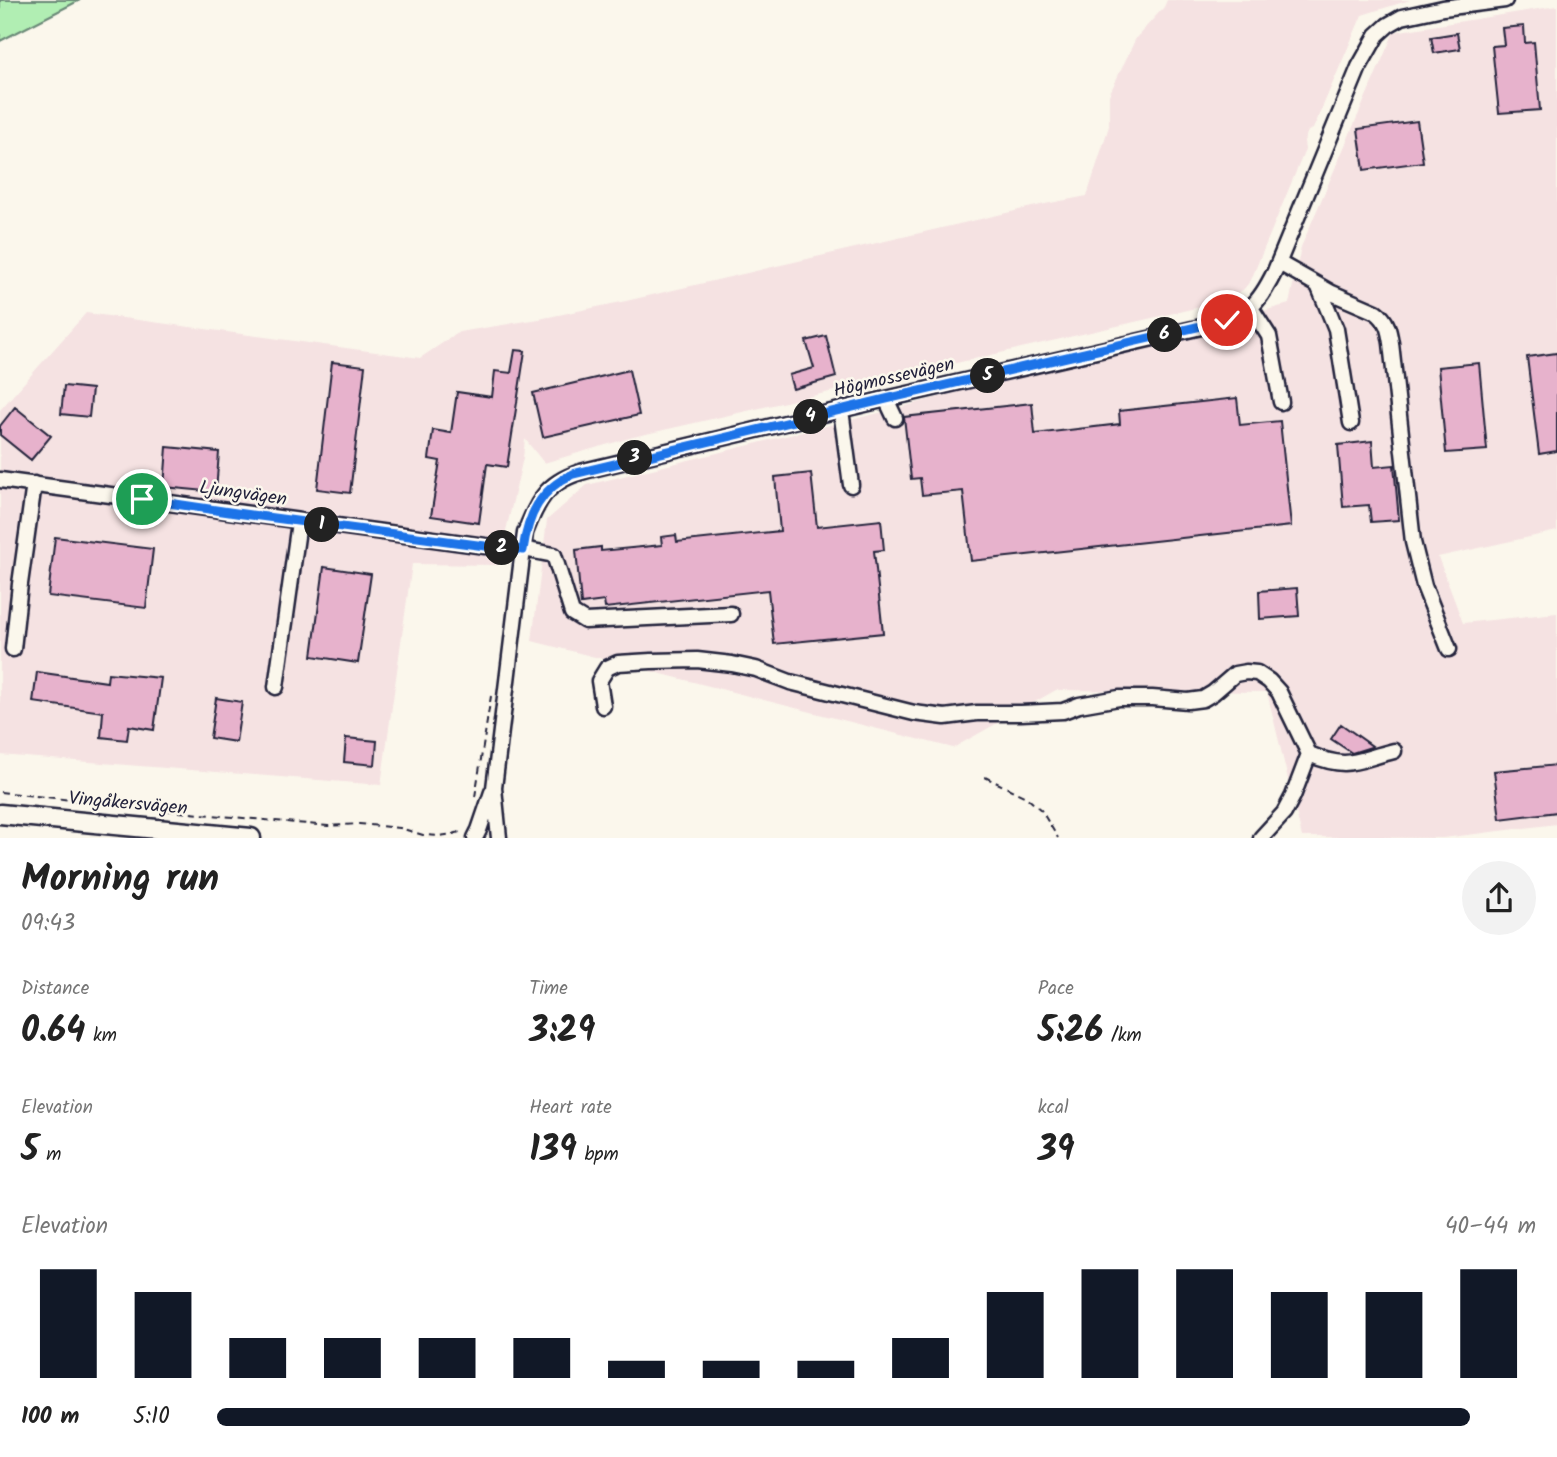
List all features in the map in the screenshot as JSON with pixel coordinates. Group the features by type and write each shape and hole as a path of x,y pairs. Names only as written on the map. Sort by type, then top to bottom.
{"main road":[{"name":"Vingåkersvägen","path":"0,814 251,838"}],"street":[{"path":"1281,402 1269,336 1251,308 1264,294 1279,263 1368,48 1377,35 1402,17 1442,4 1505,0"},
{"path":"1279,263 1332,293 1376,312 1387,325 1413,542 1424,586 1449,649"},
{"path":"1318,285 1336,329 1351,423"},
{"name":"Högmossevägen","path":"499,838 494,788 523,550 528,524 541,498 552,486 573,474 1210,325 1251,308"},
{"path":"886,399 895,418"},
{"path":"841,410 851,485"},
{"name":"Ljungvägen","path":"0,480 554,555 572,613 586,621 731,614"},
{"path":"13,649 34,484"},
{"path":"276,688 299,522"},
{"path":"603,706 599,681 607,668 618,663 651,661 697,660 732,664 790,682 914,713 945,717 977,713 1063,711 1079,705 1118,698 1203,699 1235,674 1246,671 1257,673 1279,692 1310,754 1328,762 1346,764 1394,751"},
{"path":"1261,838 1284,813 1310,754"},
{"name":"Högmossevägen","path":"470,833 479,830 494,788"}],"path":[{"path":"985,777 1026,797 1041,810 1058,838"},
{"path":"0,792 328,826 373,825 439,837 470,833"}],"shaded area":[{"path":"1167,0 1410,0 1362,15 1313,129 1308,131 1304,141 1305,150 1251,280 1235,295 1222,302 633,437 544,463 525,439 498,565 412,564 381,785 0,755 0,410 86,313 420,358 459,332 626,301 1087,196 1109,126 1109,95 1136,38 1164,7"},
{"path":"1557,6 1557,531 1438,557 1463,623 1557,613 1557,824 1443,838 1302,837 1267,692 1056,690 953,748 532,641 547,520 587,485 879,413 1289,304 1301,247 1394,32"}],"green space":[{"path":"0,0 80,0 0,41"}],"building":[{"path":"1524,26 1525,43 1534,42 1540,110 1499,113 1492,46 1504,45 1502,28"},
{"path":"1457,33 1460,49 1434,53 1431,37"},
{"path":"1417,121 1423,162 1364,170 1358,129"},
{"path":"826,336 836,377 793,389 789,375 814,368 806,341"},
{"path":"515,350 525,351 507,467 487,464 479,523 431,516 440,461 429,459 433,430 451,433 457,392 492,397 495,371 511,373"},
{"path":"1557,353 1557,451 1539,454 1527,357"},
{"path":"332,362 365,366 350,493 317,489"},
{"path":"1479,363 1487,450 1446,453 1438,367"},
{"path":"629,370 639,415 543,437 533,393"},
{"path":"64,386 92,389 89,417 61,414"},
{"path":"1237,398 1240,425 1280,421 1291,526 971,561 963,491 922,495 920,478 911,479 904,417 1032,403 1035,434 1120,424 1119,411"},
{"path":"15,407 51,436 31,460 0,435 0,426"},
{"path":"1372,441 1374,467 1394,465 1399,520 1371,522 1369,505 1343,507 1338,445"},
{"path":"167,447 219,452 216,492 164,487"},
{"path":"811,473 817,527 881,520 884,550 874,551 883,633 774,644 768,590 605,608 604,601 581,604 576,550 601,547 601,551 662,545 661,537 676,535 677,542 780,531 775,477"},
{"path":"55,537 153,549 146,608 48,596"},
{"path":"324,567 371,574 358,663 312,656"},
{"path":"1297,588 1299,616 1260,619 1259,591"},
{"path":"37,672 107,682 108,673 161,678 154,730 129,726 127,740 101,737 103,712 33,702"},
{"path":"216,698 242,702 236,742 210,738"},
{"path":"1341,724 1372,746 1352,753 1331,739"},
{"path":"346,738 377,741 375,765 344,762"},
{"path":"1557,765 1557,812 1500,819 1494,771"}],"route":[{"path":"142,499 523,550 525,533 541,498 561,479 573,474 1227,320"}]}
